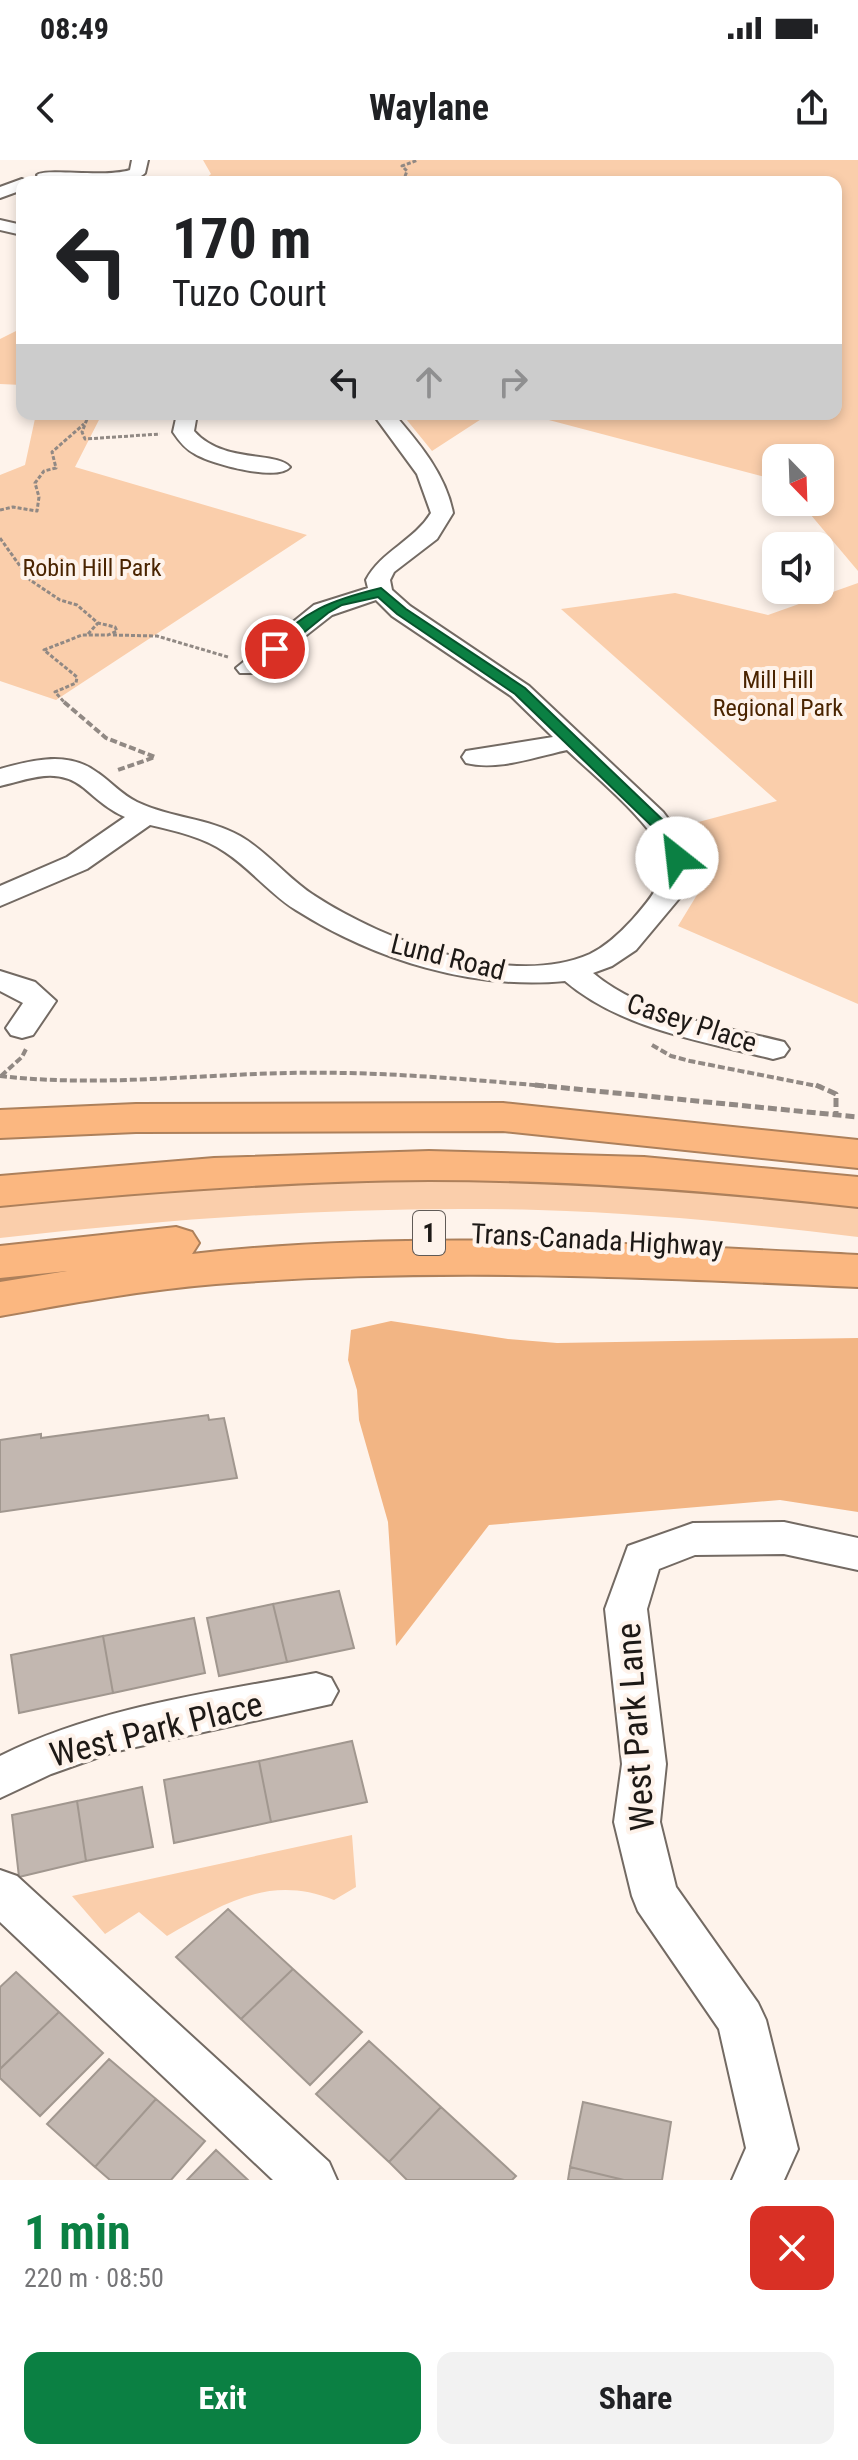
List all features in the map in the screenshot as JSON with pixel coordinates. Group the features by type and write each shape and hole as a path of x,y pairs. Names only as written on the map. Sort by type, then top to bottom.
{"highway":[{"path":"0,1124 136,1118 503,1117 858,1154"},
{"path":"0,1191 239,1169 489,1164 623,1169 777,1181 858,1192"},
{"name":"Trans-Canada Highway","path":"0,1262 188,1242 307,1235 465,1233 742,1247 858,1261"},
{"path":"0,1299 54,1288 166,1273 443,1256 621,1260 858,1271"}],"street":[{"path":"45,175 58,160"},
{"path":"130,176 137,173 140,160"},
{"path":"45,175 52,176"},
{"path":"186,420 183,432 190,443 205,452 229,460 279,467"},
{"path":"249,668 323,610 381,592 378,580 384,568 429,534 442,513 438,493 415,453 388,420"},
{"name":"Lund Road","path":"0,778 55,765 80,771 112,799 146,815 207,831 231,842 304,903 390,944 476,969 518,975 571,970 599,962 619,949 673,890 678,873 672,841 663,828 504,678 401,611 381,592"},
{"path":"475,757 512,754 572,741"},
{"path":"0,897 77,863 146,815"},
{"name":"Casey Place","path":"571,970 581,981 646,1013 773,1049"},
{"path":"0,980 24,989 40,1001 22,1028"},
{"name":"West Park Lane","path":"758,2180 772,2149 741,2020 655,1896 637,1822 644,1764 626,1609 642,1558 693,1539 784,1538 858,1554"},
{"name":"West Park Place","path":"0,1778 26,1763 88,1739 316,1691"},
{"path":"0,1891 311,2180"}],"path":[{"path":"405,176 407,171 402,166 418,160"},
{"path":"86,420 82,432 85,439 174,433"},
{"path":"0,510 13,507 37,511 39,497 35,483 44,471 56,468 52,457 54,449 84,424"},
{"path":"1,541 24,576 60,600 77,605 98,623 115,627 117,631 112,634"},
{"path":"88,634 98,623"},
{"path":"92,780 155,757 106,738 71,711 55,692 79,680 44,650 66,639 88,634 157,636 217,652 249,668"}],"green space":[{"path":"203,160 858,160 858,571 834,542 834,532 825,532 812,516 834,516 834,444 762,444 762,476 549,420 842,420 842,176 209,176 211,174"},
{"path":"16,331 16,385 0,384 0,339"},
{"name":"Robin Hill Park","path":"35,420 99,420 75,467 307,535 56,700 0,681 0,475 25,465"},
{"path":"407,420 480,420 432,451"},
{"name":"Mill Hill Regional Park","path":"858,583 858,1004 678,926 714,867 691,824 777,801 561,609 675,593 768,615 799,604 834,604 834,592"},
{"path":"438,1180 677,1188 858,1208 858,1237 658,1216 578,1211 403,1209 134,1224 0,1238 0,1207 109,1195 219,1188"},
{"path":"352,1835 356,1887 334,1900 288,1890 247,1896 167,1936 139,1912 105,1934 72,1896"}],"shaded area":[{"path":"391,1321 508,1339 557,1343 858,1338 858,1512 780,1500 489,1525 396,1646 388,1522 359,1420 357,1390 348,1360 351,1330"}],"building":[{"path":"208,1415 209,1420 224,1418 237,1478 0,1512 0,1440 41,1434 41,1438"},
{"path":"339,1591 354,1648 287,1662 273,1604"},
{"path":"273,1604 287,1662 219,1676 207,1618"},
{"path":"194,1618 205,1673 113,1693 103,1636"},
{"path":"103,1636 113,1693 19,1713 11,1655"},
{"path":"352,1741 367,1802 271,1822 259,1761"},
{"path":"259,1761 271,1822 174,1843 164,1780"},
{"path":"142,1787 153,1847 86,1861 77,1801"},
{"path":"77,1801 86,1861 19,1877 12,1815"},
{"path":"228,1909 293,1969 241,2019 176,1957"},
{"path":"293,1969 362,2032 310,2085 241,2019"},
{"path":"16,1972 59,2012 0,2069 0,1987"},
{"path":"59,2012 103,2053 40,2116 0,2078 0,2069"},
{"path":"369,2041 441,2107 389,2162 316,2094"},
{"path":"109,2059 156,2099 95,2167 47,2124"},
{"path":"156,2099 205,2141 171,2180 110,2180 95,2167"},
{"path":"583,2102 671,2122 662,2180 624,2180 570,2167"},
{"path":"441,2107 516,2176 512,2180 407,2180 389,2162"},
{"path":"216,2150 248,2180 187,2180"},
{"path":"570,2167 624,2180 568,2180"}],"route":[{"path":"275,649 323,610 356,597 381,592 388,602 520,691 663,828 672,841 677,858"}]}
